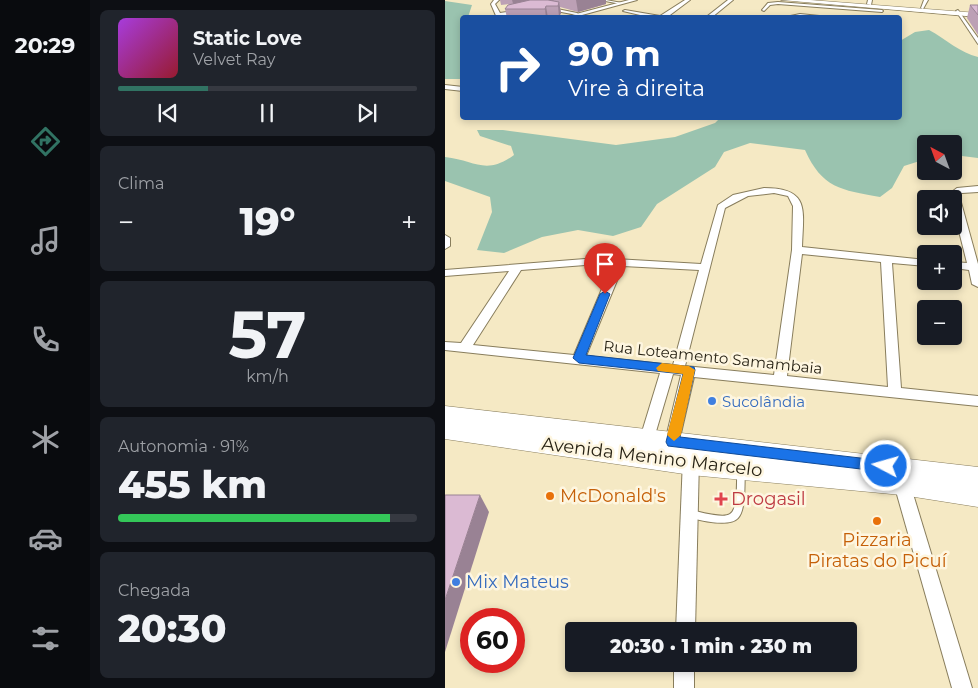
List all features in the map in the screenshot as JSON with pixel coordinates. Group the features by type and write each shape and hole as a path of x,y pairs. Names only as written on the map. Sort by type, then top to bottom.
{"main road":[{"name":"Avenida Menino Marcelo","path":"445,415 643,448"},
{"name":"Avenida Menino Marcelo","path":"445,430 685,450 978,478"},
{"name":"Avenida Menino Marcelo","path":"685,450 741,469 902,484 978,496"}],"street":[{"path":"497,0 493,4 498,15"},
{"path":"574,15 635,0"},
{"path":"666,15 688,0"},
{"path":"711,15 731,0"},
{"path":"784,0 884,9 978,14"},
{"path":"818,0 869,2 884,9 923,8 959,14 977,40"},
{"path":"923,8 926,0"},
{"path":"549,7 556,3"},
{"path":"616,13 644,6"},
{"path":"503,15 524,10"},
{"path":"625,10 652,15"},
{"path":"445,87 460,89"},
{"path":"643,448 678,369 703,267 721,207 734,198 768,189 791,194 798,206 797,250 780,380"},
{"path":"962,191 978,189"},
{"path":"962,230 978,284"},
{"path":"445,238 445,246"},
{"path":"797,250 917,262"},
{"path":"886,259 895,393"},
{"path":"445,273 578,262 619,262 703,267"},
{"path":"579,358 619,262"},
{"path":"962,266 972,267"},
{"path":"464,349 517,268"},
{"name":"Rua Loteamento Samambaia","path":"445,346 579,358 978,401"},
{"path":"678,369 689,514 685,622"},
{"path":"902,484 962,688"},
{"path":"684,672 684,688"}],"lane":[{"path":"601,0 621,3"},
{"path":"763,10 769,4 778,3 884,9 881,15"},
{"path":"549,7 577,14"},
{"path":"689,514 722,522 735,516 739,510 741,469"}],"green space":[{"path":"445,1 472,5 469,15 460,15 460,79 445,79"},
{"path":"929,30 959,49 978,57 978,158 963,156 963,135 917,135 917,162 904,166 892,188 880,197 844,189 826,180 818,172 805,150 750,143 724,152 715,167 657,204 641,227 613,236 578,230 542,237 504,253 477,250 492,212 490,197 445,181 445,157 487,166 495,165 514,155 511,146 480,136 477,130 503,130 616,145 675,137 715,123 718,120 902,120 902,40 915,32"}],"building":[{"path":"530,0 559,2 558,6 546,6 545,9 505,9 508,5"},
{"path":"970,5 978,5 978,15"},
{"path":"445,495 480,495 445,600"}],"slow traffic":[{"path":"662,368 689,370 687,386 674,435"}],"place":[{"name":"Sucolândia","path":"712,401"},
{"name":"McDonald's","path":"550,496"},
{"name":"Drogasil","path":"721,499"},
{"name":"Pizzaria Piratas do Picuí","path":"877,521"},
{"name":"Mix Mateus","path":"456,582"}],"route":[{"path":"605,294 579,358 689,370 687,386 672,442 886,466"}]}
